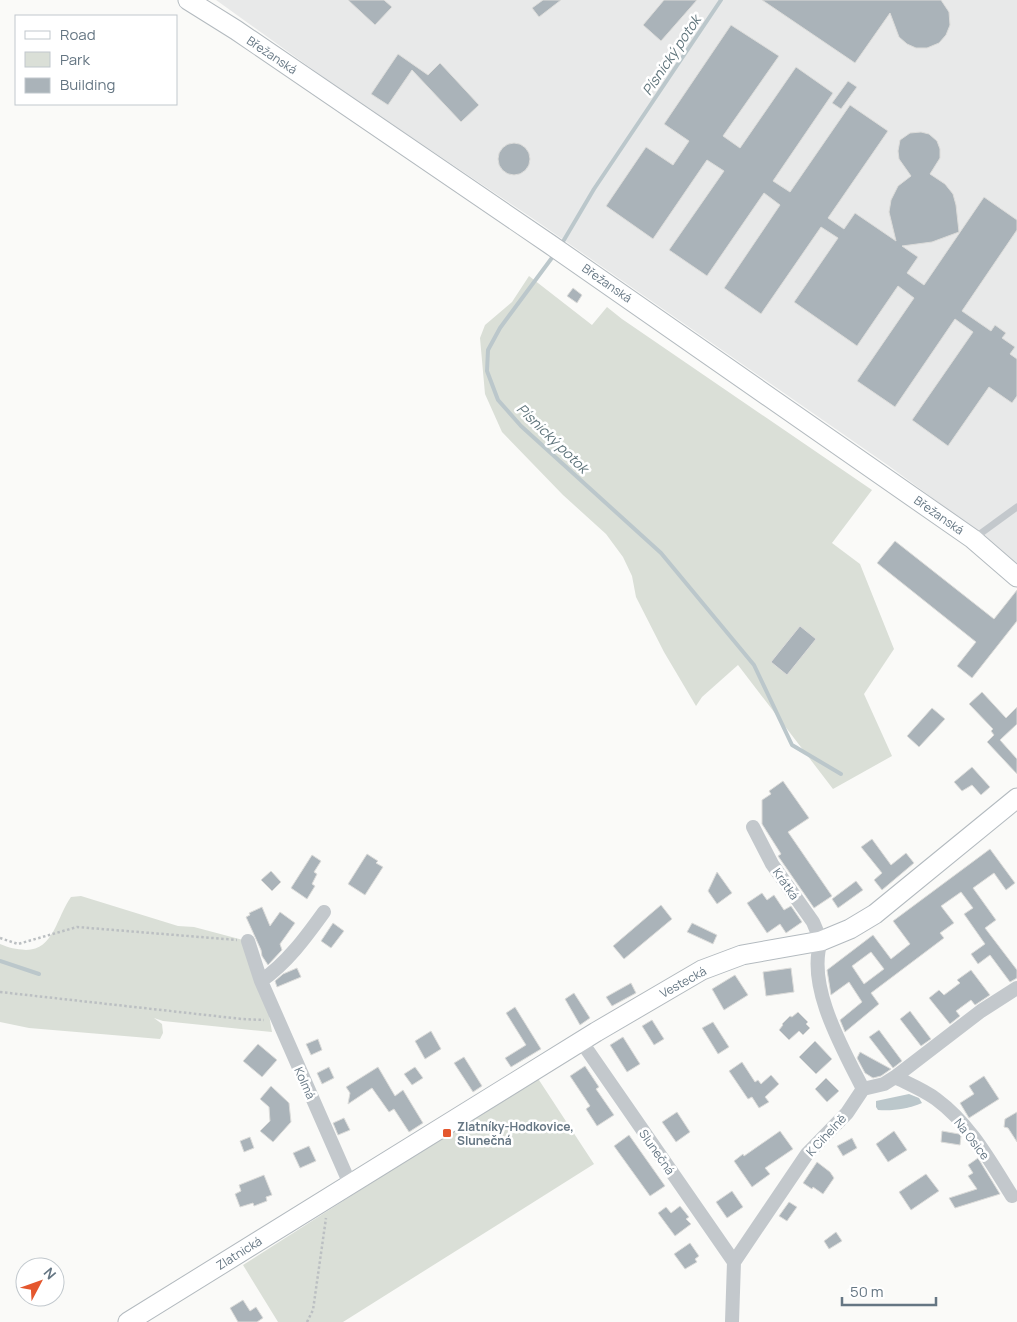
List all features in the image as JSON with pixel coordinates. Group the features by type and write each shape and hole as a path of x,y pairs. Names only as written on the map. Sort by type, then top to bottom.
{"street":[{"name":"Břežanská","path":"188,0 236,30 558,249 973,539 1017,578"},
{"name":"Vestecká","path":"350,1184 702,970 742,954 821,941 850,929 875,914 1017,798"},
{"name":"Krátká","path":"753,827 772,864 813,922 821,941"},
{"path":"261,981 274,972 310,932 324,912"},
{"name":"Kolmá","path":"248,941 261,981 350,1184"},
{"path":"821,941 818,950 818,979 832,1027 862,1089 884,1084 895,1077 982,1011 1017,988"},
{"name":"Slunečná","path":"581,1042 734,1262"},
{"name":"Na Osice","path":"895,1077 936,1099 965,1125 990,1160 1012,1196"},
{"name":"K Cihelně","path":"734,1262 807,1154 847,1112 862,1089"},
{"name":"Zlatnická","path":"128,1322 350,1184"},
{"path":"732,1322 734,1262"}],"lane":[{"path":"973,539 1017,507"}],"path":[{"path":"0,938 18,944 76,927 248,941"},
{"path":"0,992 242,1019 278,1020"},
{"path":"307,1322 313,1310 326,1220 324,1201"}],"shaded area":[{"path":"216,0 1017,0 1017,566 976,530 889,466 532,218 344,92"},
{"path":"909,1094 919,1098 922,1103 895,1110 878,1110 876,1107 876,1101"}],"green space":[{"path":"529,276 592,325 607,307 872,490 832,543 860,564 894,649 864,694 892,756 833,789 738,665 702,697 696,706 664,652 636,597 632,576 623,557 606,534 563,495 502,432 485,394 480,338 485,325 512,302"},
{"path":"81,896 178,926 194,927 243,940 268,1009 272,1032 163,1021 154,1018 162,1024 163,1033 160,1039 29,1028 0,1022 0,944 26,950 35,949 43,944 54,931 71,897"},
{"path":"537,1077 594,1164 343,1322 278,1322 243,1265"}],"building":[{"path":"348,0 384,0 392,7 375,25"},
{"path":"543,0 561,0 539,17 532,8"},
{"path":"664,0 697,0 661,41 643,25"},
{"path":"762,0 941,0 949,12 950,25 946,35 939,43 927,48 916,48 907,44 899,37 890,13 855,63"},
{"path":"731,25 779,56 723,136 740,148 796,67 833,93 773,181 790,192 850,105 888,131 828,218 844,229 855,213 896,241 889,212 891,200 898,186 911,176 899,159 900,140 910,133 921,132 929,134 937,141 940,149 940,158 930,174 945,184 953,194 959,232 932,242 902,246 918,257 907,273 924,285 984,197 1017,220 1017,230 962,311 991,331 995,325 1006,333 1002,338 1015,347 1010,354 1017,359 1017,396 1012,403 989,387 948,446 912,420 973,332 955,319 895,407 857,381 914,298 898,286 857,346 794,302 838,238 821,227 761,314 724,288 780,205 764,193 707,276 669,250 724,171 707,160 653,239 606,206 646,147 673,165 689,141 664,124"},
{"path":"398,54 428,75 440,63 479,105 461,122 412,70 388,105 371,94"},
{"path":"848,81 857,87 841,109 832,103"},
{"path":"514,143 520,144 525,148 529,153 529,165 525,170 520,174 514,175 508,174 503,170 499,165 498,159 499,153 503,148 508,144"},
{"path":"573,288 582,295 577,303 567,296"},
{"path":"895,541 994,619 1017,590 1017,621 972,678 957,666 976,642 877,563"},
{"path":"800,626 816,639 787,675 771,662"},
{"path":"982,692 1006,718 1017,707 1017,724 1000,740 1017,759 1017,774 987,742 994,735 991,731 993,729 969,704"},
{"path":"932,708 945,719 919,747 907,736"},
{"path":"972,767 990,787 981,795 972,785 962,791 954,782"},
{"path":"783,781 809,818 788,832 832,896 814,908 778,856 781,854 762,824 762,800 771,794 769,791"},
{"path":"872,839 891,865 906,853 914,863 882,890 874,880 882,873 861,847"},
{"path":"990,849 1015,883 1006,890 994,873 973,888 996,920 985,928 1017,970 1017,978 1010,982 990,955 978,964 971,954 985,944 964,914 973,908 961,892 941,906 954,923 940,933 944,938 871,993 879,1004 845,1032 840,1020 862,1002 849,982 831,995 827,970 873,935 891,959 910,944 893,921","holes":["871,952 884,969 864,984 852,966"]},
{"path":"367,854 378,861 376,863 383,867 365,895 348,884"},
{"path":"312,855 321,861 314,872 317,874 312,884 315,886 307,899 291,888"},
{"path":"271,871 281,882 272,891 261,880"},
{"path":"717,872 732,893 717,904 708,891"},
{"path":"856,881 863,890 838,908 832,899"},
{"path":"762,893 767,900 774,895 784,910 791,906 802,922 786,933 780,924 767,933 747,903"},
{"path":"661,905 672,919 624,959 613,946"},
{"path":"262,907 270,926 280,912 295,923 280,944 282,950 268,965 262,956 246,917 250,915 249,913"},
{"path":"333,923 344,931 331,948 321,941"},
{"path":"692,923 717,935 713,944 687,932"},
{"path":"297,968 301,977 277,987 275,981 283,974"},
{"path":"791,968 794,992 766,996 763,972"},
{"path":"971,970 990,995 975,1005 971,1000 956,1011 960,1016 950,1024 929,998 939,990 944,995 960,983 957,980"},
{"path":"735,975 748,995 724,1010 712,989"},
{"path":"631,983 636,993 612,1006 606,997"},
{"path":"574,993 590,1018 580,1025 565,999"},
{"path":"515,1007 541,1049 511,1067 505,1058 526,1045 506,1013"},
{"path":"910,1011 931,1039 921,1046 900,1019"},
{"path":"798,1012 808,1022 806,1024 810,1028 803,1035 799,1031 789,1040 779,1030 790,1016 792,1017"},
{"path":"652,1020 664,1039 654,1045 642,1026"},
{"path":"713,1022 729,1047 718,1054 702,1028"},
{"path":"879,1030 902,1061 893,1068 869,1037"},
{"path":"431,1031 441,1049 425,1059 415,1041"},
{"path":"623,1037 640,1064 627,1072 610,1045"},
{"path":"318,1039 322,1050 311,1055 306,1044"},
{"path":"815,1041 832,1059 816,1074 799,1057"},
{"path":"258,1044 277,1060 262,1077 243,1061"},
{"path":"860,1052 891,1069 881,1076 873,1078 865,1073 857,1058"},
{"path":"464,1057 482,1086 473,1092 454,1063"},
{"path":"742,1062 755,1082 758,1080 761,1084 771,1075 779,1084 765,1097 769,1102 759,1108 752,1097 748,1099 729,1071"},
{"path":"585,1066 599,1087 596,1089 614,1115 597,1126 586,1109 590,1106 570,1076"},
{"path":"329,1067 334,1078 322,1084 317,1073"},
{"path":"378,1067 395,1096 403,1090 423,1123 409,1132 394,1109 389,1112 372,1088 348,1104 350,1093 346,1087"},
{"path":"415,1067 423,1078 412,1085 404,1074"},
{"path":"984,1076 999,1099 969,1118 960,1103 974,1094 969,1086"},
{"path":"826,1078 839,1091 827,1102 815,1089"},
{"path":"271,1086 289,1103 291,1122 273,1142 260,1131 270,1121 269,1107 260,1099"},
{"path":"677,1112 690,1132 676,1142 662,1122"},
{"path":"1017,1112 1017,1142 1008,1128 1004,1127 1005,1119"},
{"path":"344,1118 350,1130 338,1135 333,1123"},
{"path":"780,1131 793,1149 765,1168 770,1174 752,1187 734,1161"},
{"path":"894,1131 907,1150 888,1162 876,1144"},
{"path":"942,1131 959,1134 961,1136 960,1145 941,1142"},
{"path":"629,1135 665,1186 650,1196 614,1146"},
{"path":"250,1137 254,1148 244,1152 240,1141"},
{"path":"852,1138 857,1148 843,1156 837,1146"},
{"path":"309,1146 316,1161 300,1168 293,1153"},
{"path":"978,1158 1000,1194 955,1208 949,1198 977,1189 968,1176 973,1173 968,1165"},
{"path":"817,1162 830,1172 834,1178 823,1194 803,1183"},
{"path":"926,1174 939,1191 911,1210 899,1192"},
{"path":"264,1175 272,1195 266,1197 267,1201 254,1206 253,1203 240,1207 235,1194 241,1191 239,1185"},
{"path":"732,1191 743,1207 727,1218 716,1202"},
{"path":"789,1202 797,1207 787,1221 779,1216"},
{"path":"680,1206 689,1217 686,1219 691,1224 675,1236 658,1213 666,1207 671,1213"},
{"path":"836,1232 842,1241 829,1249 824,1241"},
{"path":"690,1243 699,1256 695,1259 697,1262 685,1269 674,1254"},
{"path":"243,1300 250,1311 256,1307 263,1318 257,1322 238,1322 230,1308"}],"waterway":[{"name":"Písnický potok","path":"561,245 594,189 721,0"},
{"name":"Písnický potok","path":"554,255 500,328 488,350 487,371 498,400 521,426 661,553 754,665 792,745 841,774"},
{"path":"0,961 39,974"}],"place":[{"name":"Zlatníky-Hodkovice, Slunečná","path":"447,1133"}]}
